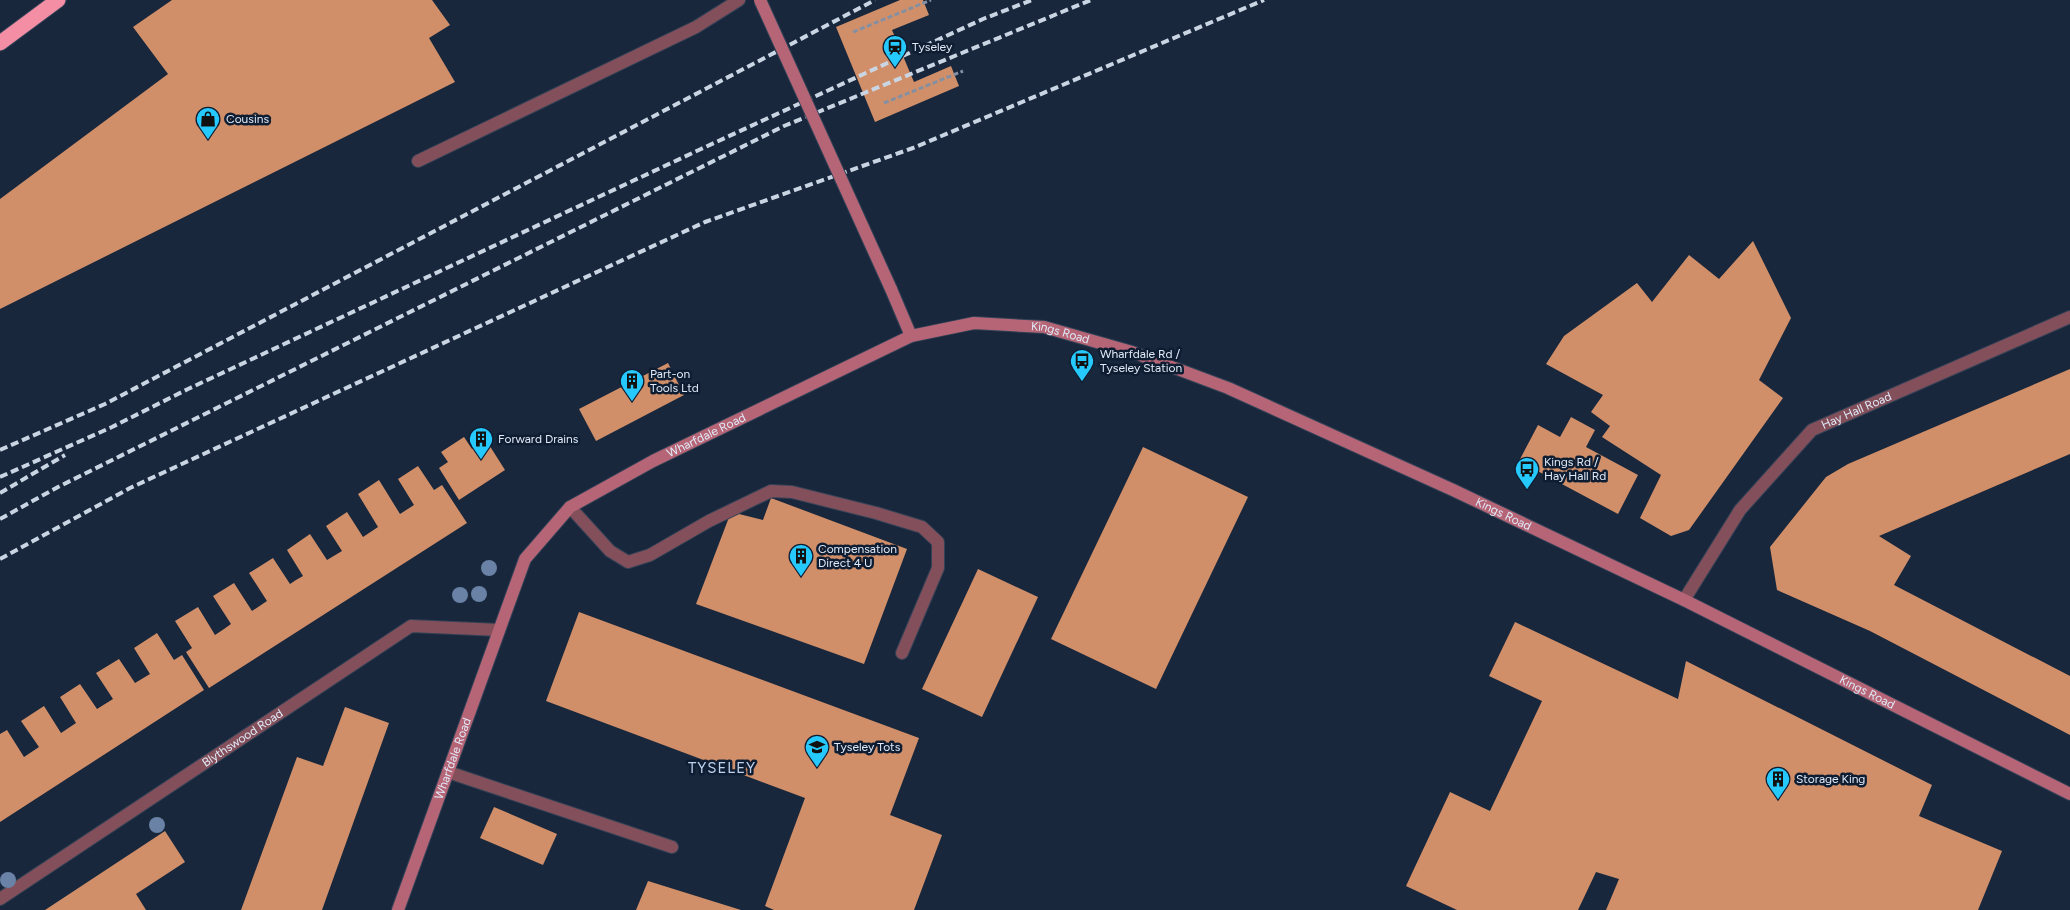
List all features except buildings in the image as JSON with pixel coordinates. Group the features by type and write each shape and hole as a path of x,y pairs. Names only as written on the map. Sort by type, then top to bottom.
{"highway":[{"path":"0,43 58,0"}],"street":[{"path":"418,161 696,26 739,0"},
{"path":"760,0 911,336"},
{"name":"Hay Hall Road","path":"1684,600 1740,510 1812,430 2070,317"},
{"name":"Kings Road","path":"911,336 974,323 1044,327 1132,352 1238,392 1453,490 1684,600 2070,794"},
{"name":"Wharfdale Road","path":"398,910 525,560 570,507 653,462 911,336"},
{"path":"570,507 610,551 628,562 650,556 709,520 771,491 792,492 876,513 922,527 938,542 938,568 902,653"},
{"name":"Blythswood Road","path":"0,899 411,626 500,630"},
{"path":"448,772 672,847"}],"path":[{"path":"853,32 931,0"},
{"path":"884,103 963,71"}],"railway":[{"path":"0,450 105,404 875,0"},
{"path":"0,477 112,427 188,389 701,149 983,19 1032,0"},
{"path":"0,519 58,487 784,126 1091,0"},
{"path":"0,559 130,488 705,222 913,148 1264,0"},
{"path":"0,493 65,455"}],"place":[{"name":"Tyseley","path":"895,68"},
{"name":"Cousins","path":"208,140"},
{"name":"Wharfdale Rd / Tyseley Station","path":"1082,382"},
{"name":"Part-on Tools Ltd","path":"632,402"},
{"name":"Forward Drains","path":"481,460"},
{"name":"Kings Rd / Hay Hall Rd","path":"1527,490"},
{"name":"Compensation Direct 4 U","path":"801,577"},
{"name":"Tyseley Tots","path":"817,768"},
{"name":"Storage King","path":"1778,800"}],"district":[{"name":"TYSELEY","path":"722,768"}]}
